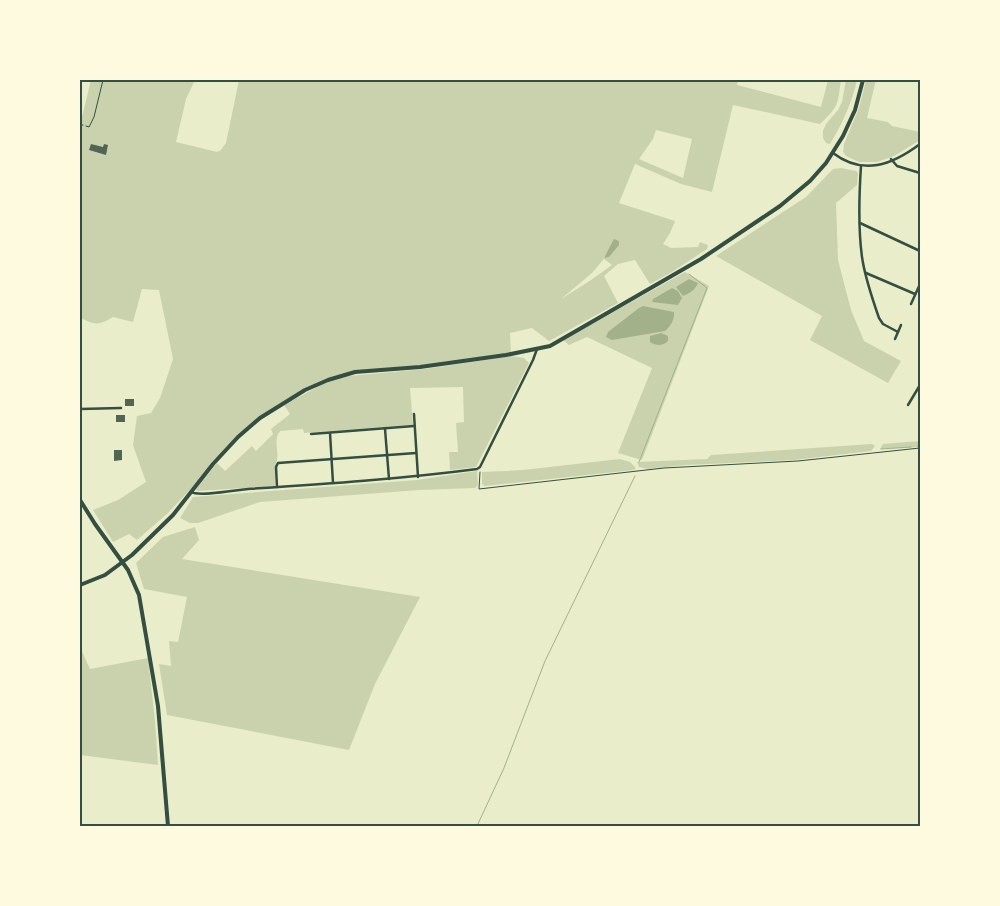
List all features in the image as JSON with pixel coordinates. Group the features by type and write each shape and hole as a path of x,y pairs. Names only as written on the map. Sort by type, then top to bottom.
{"main road":[{"path":"80,585 105,575 123,563 173,515 219,457 251,425 287,400 328,380 355,372 420,367 537,349 558,342 701,259 780,206 802,189 820,171 833,153 853,115 863,80"},
{"path":"80,500 131,574 139,595 160,722 168,826"}],"street":[{"path":"833,153 846,162 870,166 891,159 920,144"},
{"path":"891,159 894,164 902,168 920,173"},
{"path":"861,166 860,223 865,272 879,318 883,324 898,332"},
{"path":"860,223 920,251"},
{"path":"865,272 915,294"},
{"path":"911,304 920,284"},
{"path":"894,339 901,325"},
{"path":"191,492 198,494 418,477 480,467 537,349"},
{"path":"908,405 919,388"},
{"path":"80,409 121,408"},
{"path":"414,414 418,477"},
{"path":"312,434 414,426"},
{"path":"385,429 388,479"},
{"path":"330,433 333,483"},
{"path":"276,487 276,467 278,463 416,453"}],"path":[{"path":"81,125 88,127 94,117 103,80"},
{"path":"480,467 479,489 664,468 798,461 920,448"}],"shaded area":[{"path":"91,80 195,80 186,99 176,142 217,152 226,143 239,80 738,80 737,85 821,107 828,80 841,80 836,104 831,113 820,124 733,105 712,192 681,184 635,164 619,203 675,221 663,244 671,248 698,247 700,242 708,245 707,249 672,272 650,284 635,260 618,264 604,276 618,303 549,341 532,328 510,333 511,353 420,366 355,372 305,389 251,425 168,513 137,540 129,534 113,542 93,510 118,500 146,482 133,445 137,416 151,413 160,398 173,359 159,290 142,289 133,322 113,317 101,323 93,323 80,317 80,280 82,271 80,271 81,121","holes":["656,130 692,139 683,178 639,159 653,139","604,259 612,265 561,299 592,273"]},
{"path":"846,80 857,80 846,114 830,144 826,143 823,138 823,131 842,102"},
{"path":"866,80 876,80 867,118 920,132 920,140 894,156 877,162 859,162 846,156 843,152 844,144 859,108"},
{"path":"841,168 858,173 857,185 836,203 838,260 851,310 864,341 901,361 888,383 810,340 822,316 716,256 806,197 833,169"},
{"path":"614,239 619,241 619,245 609,257 605,258 605,256"},
{"path":"685,272 709,286 642,460 618,453 652,368 587,337 569,345 563,340"},
{"path":"689,279 698,283 692,291 683,296 676,287"},
{"path":"672,288 678,291 682,298 678,305 652,302 653,299"},
{"path":"643,306 674,312 673,320 665,331 612,340 606,337 608,332"},
{"path":"661,333 668,336 666,343 659,345 650,342 650,336"},
{"path":"511,356 524,358 529,363 476,467 450,470 449,452 458,452 456,423 464,422 463,387 410,388 413,425 304,433 303,429 280,431 277,441 275,486 197,491 196,489 217,463 225,471 252,446 256,451 273,434 271,429 290,414 284,405 323,384 348,376 425,369"},
{"path":"920,441 920,447 880,449 883,444"},
{"path":"872,444 875,446 871,451 794,460 686,465 648,469 639,467 637,462 707,459 711,455"},
{"path":"620,459 630,462 636,468 634,470 485,486 482,484 482,472 523,470"},
{"path":"477,471 478,485 475,488 419,490 260,502 198,523 190,523 180,518 193,497 417,480"},
{"path":"195,527 199,540 182,559 420,597 375,684 349,750 167,715 159,664 171,666 169,641 178,642 187,597 144,589 136,563 163,537"},
{"path":"80,647 90,669 148,658 158,765 80,755"}],"building":[{"path":"91,144 103,147 104,144 108,145 106,155 89,150"},
{"path":"125,399 134,399 134,406 125,406"},
{"path":"116,415 125,415 125,422 116,422"},
{"path":"114,450 122,450 122,460 114,461"}],"waterway":[{"path":"639,462 707,288 689,274"},
{"path":"881,449 911,447"},
{"path":"477,826 504,768 545,661 635,476"}]}
